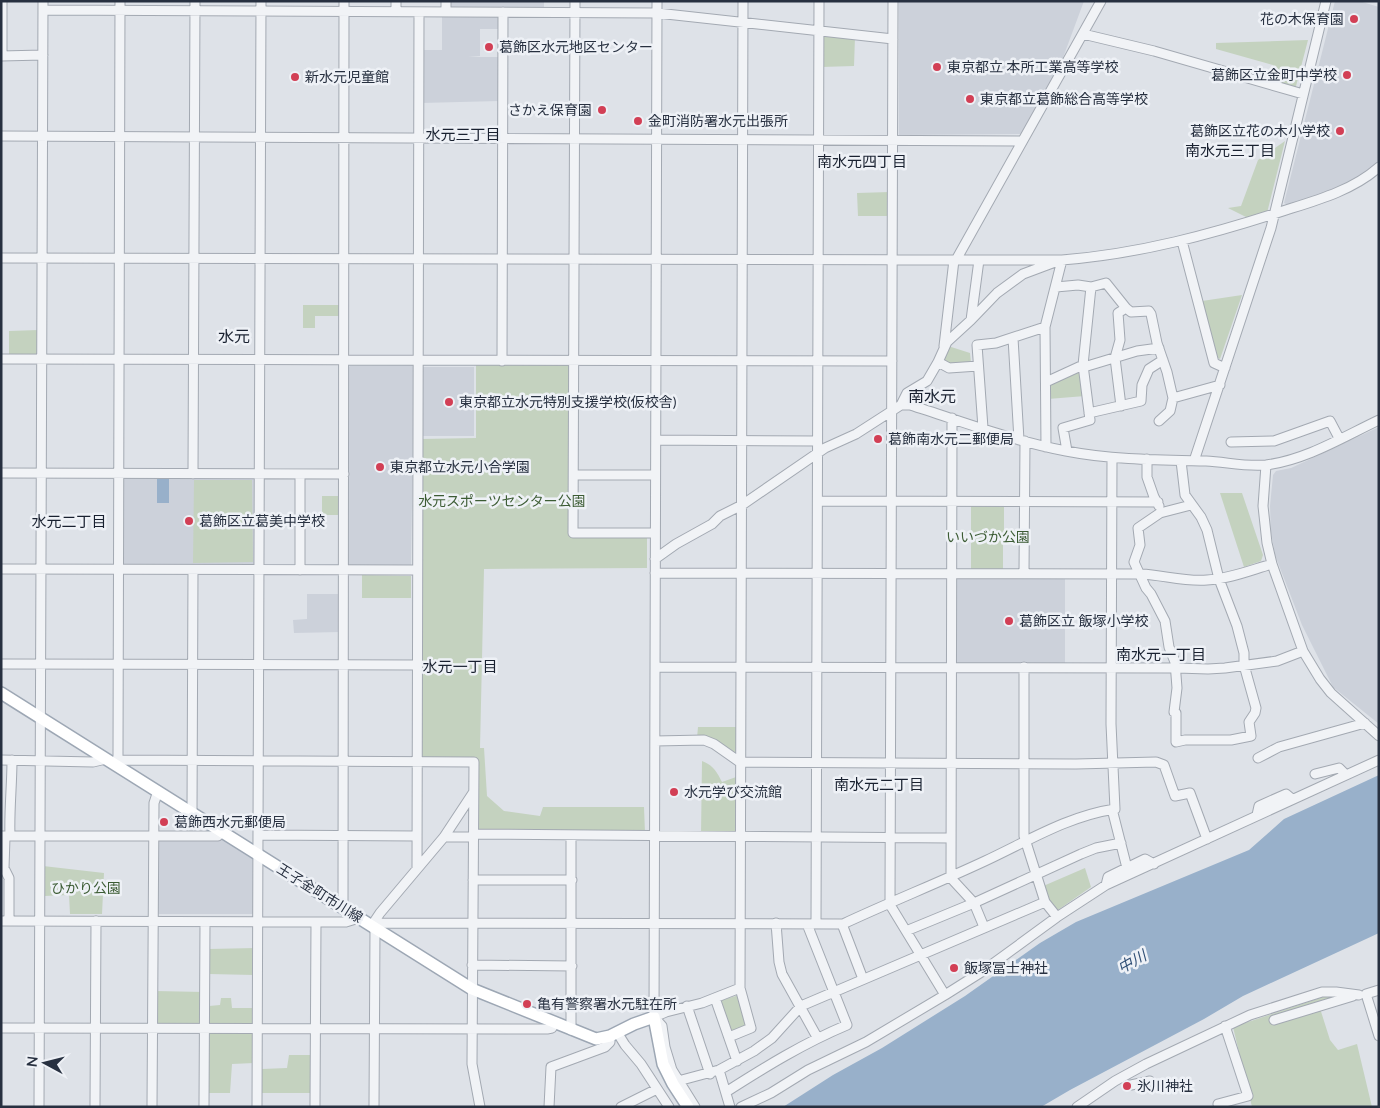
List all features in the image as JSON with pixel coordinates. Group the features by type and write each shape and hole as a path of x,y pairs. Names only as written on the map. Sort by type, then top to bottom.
{"main road":[{"name":"王子金町市川線","path":"1,693 113,761 258,855 472,989 553,1025 596,1038 614,1034 654,1016"},
{"path":"654,1016 650,1035 657,1067 680,1107"},
{"path":"669,1085 688,1107"}],"street":[{"path":"2,1 2,56 43,55"},
{"path":"343,907 344,1"},
{"path":"396,1 396,12"},
{"path":"446,1 446,12"},
{"path":"575,1 573,533 656,533"},
{"path":"657,1 654,1016 716,998 740,988"},
{"path":"729,1037 751,1028 740,988 743,1"},
{"path":"726,1092 783,1056 817,1037 847,1024 812,924 817,762 819,1"},
{"path":"893,1 890,902 945,995"},
{"path":"944,349 955,260 1102,1"},
{"path":"1194,461 1260,264 1326,1"},
{"path":"39,1107 43,6 306,6 345,11 657,13 893,39"},
{"path":"113,761 118,665 119,569 120,6"},
{"path":"193,474 195,6"},
{"path":"257,1107 261,6"},
{"path":"417,869 419,12"},
{"path":"502,361 503,12"},
{"path":"1083,34 1154,51 1303,94"},
{"path":"1,136 1022,141"},
{"path":"1,258 1062,260 1108,255 1182,241 1315,201 1359,183 1379,167"},
{"path":"1182,241 1214,363 1225,368"},
{"path":"971,320 979,260"},
{"path":"1046,447 1044,327 1062,260"},
{"path":"655,559 720,516 742,504 825,448 856,434 891,413 901,405 906,393 927,381 947,342 997,294 1023,274 1062,260"},
{"path":"1056,287 1078,285 1091,287 1106,283 1130,312 1149,311 1173,398 1170,410 1159,421"},
{"path":"1067,451 1063,428 1090,420 1084,366 1091,287"},
{"path":"1121,406 1115,358 1120,340 1118,313 1126,308"},
{"path":"983,428 977,345 996,343 1044,327"},
{"path":"1013,338 1022,440 1025,502 1024,573"},
{"path":"1046,382 1084,366 1137,351 1159,348"},
{"path":"1,359 892,361"},
{"path":"1089,413 1141,401 1142,385 1149,369 1163,360"},
{"path":"938,362 949,368 978,366"},
{"path":"1173,398 1220,385"},
{"path":"901,405 910,405 1022,440 1067,451 1112,458 1221,462 1240,465 1266,465 1297,457 1379,420"},
{"path":"952,418 950,877 974,903 984,927"},
{"path":"1231,442 1274,441 1330,421 1339,438"},
{"path":"656,440 817,441"},
{"path":"1112,458 1111,668 1114,809 1126,868"},
{"path":"1146,459 1147,477 1154,497 1158,502 1160,514"},
{"path":"1181,461 1185,495 1207,530 1219,578 1237,626 1244,653 1244,665 1256,708 1249,722 1251,736 1221,740 1185,740 1176,742 1176,713 1174,712 1177,668 1169,647 1164,621 1134,562 1140,548 1138,528 1160,514 1191,505"},
{"path":"1266,465 1263,521 1272,564 1303,651 1331,693 1379,736"},
{"path":"1,473 344,474"},
{"path":"300,474 300,570"},
{"path":"574,475 656,475"},
{"path":"818,501 1158,502"},
{"path":"655,573 1112,573 1141,574 1192,580 1242,574 1272,564"},
{"path":"1,569 417,570"},
{"path":"192,813 193,570"},
{"path":"655,667 1216,669 1278,661 1303,651"},
{"path":"1,664 417,665"},
{"path":"1024,667 1025,840 1045,902 1057,917"},
{"path":"1258,758 1279,747 1364,724"},
{"path":"655,741 704,740 714,744 741,762 1156,762 1164,765 1175,796 1190,793 1207,839"},
{"path":"1,760 93,762 474,762 472,1064 480,1107"},
{"path":"12,760 12,804 6,836 4,868 9,878 5,921 350,922 360,918"},
{"path":"742,1107 808,1070 866,1042 945,995 1106,885 1292,798 1379,760"},
{"path":"1315,774 1339,768 1345,774"},
{"path":"152,1107 154,803 158,791"},
{"path":"374,1107 373,926 444,836 474,793"},
{"path":"373,926 473,922 842,924 890,902 911,895 1025,840 1072,820 1114,809"},
{"path":"6,836 218,836 222,831"},
{"path":"258,835 417,836"},
{"path":"571,835 571,1030"},
{"path":"444,836 655,835 662,837 950,838"},
{"path":"906,931 974,903 1096,848 1120,843"},
{"path":"1106,885 1108,877 1145,859 1154,864"},
{"path":"474,880 572,880"},
{"path":"621,1107 669,1085 710,1074 737,1061 772,1038 801,1006 1045,902"},
{"path":"95,1107 96,921"},
{"path":"204,1107 206,922"},
{"path":"315,1107 316,922"},
{"path":"776,923 782,974 817,1037"},
{"path":"842,924 863,979"},
{"path":"472,965 572,966"},
{"path":"1378,1034 1366,994 1379,990"},
{"path":"1077,1107 1115,1081 1146,1064 1250,1015 1316,994 1336,992 1359,995 1274,1020"},
{"path":"716,998 737,1061"},
{"path":"687,1006 710,1074"},
{"path":"1,1028 547,1029 553,1025"},
{"path":"1219,1107 1218,1104 1248,1096 1225,1026"},
{"path":"548,1107 551,1067 605,1047 614,1034 641,1064 695,1107"},
{"path":"720,1070 730,1107"},
{"path":"1131,1084 1150,1080"},
{"path":"669,1085 669,1107"}],"shaded area":[{"path":"449,1 544,1 544,8 451,8"},
{"name":"東京都立葛飾総合高等学校","path":"899,1 1084,1 1061,63 1022,134 899,135"},
{"path":"1335,1 1359,1 1379,7 1379,160 1356,181 1315,198 1288,205 1284,203"},
{"path":"501,13 501,29 480,29 480,56 468,57 499,57 499,101 421,103 421,50 442,50 442,14"},
{"name":"東京都立水元小合学園","path":"414,365 411,566 348,565 347,369 350,366"},
{"name":"東京都立水元特別支援学校(仮校舎)","path":"423,367 474,367 474,436 423,436"},
{"path":"1379,427 1379,724 1333,687 1302,625 1275,555 1271,532 1270,506 1273,475 1276,471 1291,468"},
{"name":"葛飾区立葛美中学校","path":"125,477 254,477 256,479 256,566 127,566 124,564 123,479"},
{"name":"葛飾区立 飯塚小学校","path":"953,577 1065,577 1065,666 953,664"},
{"path":"307,594 341,594 340,632 294,633 293,620 307,619"},
{"path":"157,839 227,839 254,859 255,912 252,914 156,913"}],"green space":[{"path":"821,33 855,37 854,66 821,67"},
{"path":"1308,40 1295,90 1269,82 1273,65 1216,49 1216,43"},
{"path":"1285,141 1267,213 1248,218 1228,208 1241,206 1258,160"},
{"path":"890,192 889,216 858,216 857,193"},
{"path":"1242,295 1220,359 1218,358 1202,301"},
{"path":"303,305 341,305 341,316 315,316 315,328 303,328"},
{"path":"39,330 40,355 9,355 9,331"},
{"path":"948,346 970,353 971,363 948,363 943,360"},
{"name":"水元スポーツセンター公園","path":"476,364 569,364 571,366 571,535 647,536 647,568 484,569 480,748 484,748 487,796 504,811 540,816 543,807 644,807 645,833 481,832 476,829 476,759 422,758 421,439 476,438"},
{"path":"1082,370 1085,396 1048,399 1048,386"},
{"path":"194,480 252,480 253,562 193,563"},
{"path":"1220,493 1242,493 1263,555 1261,561 1244,567"},
{"path":"322,496 341,496 341,515 322,515"},
{"name":"いいづか公園","path":"971,503 1004,503 1004,530 1022,530 1022,544 1003,544 1003,571 971,570"},
{"path":"362,575 411,576 411,598 362,598"},
{"path":"698,727 739,727 739,757 697,738"},
{"path":"702,761 714,769 722,782 739,776 739,836 701,835"},
{"name":"ひかり公園","path":"43,866 104,873 102,914 70,914 69,895 44,896"},
{"path":"1085,868 1091,887 1055,912 1041,887"},
{"path":"255,948 254,975 209,974 209,949"},
{"path":"155,991 204,992 203,1026 154,1027"},
{"path":"739,995 747,1026 730,1034 719,1001"},
{"path":"1329,995 1332,998 1318,1002 1330,1040 1338,1050 1357,1044 1372,1107 1252,1107 1233,1027"},
{"path":"221,998 231,998 232,1008 254,1008 255,1024 251,1026 210,1025 209,1006 220,1005"},
{"path":"209,1030 254,1031 254,1063 232,1064 230,1093 208,1093"},
{"path":"289,1055 313,1055 312,1093 262,1093 262,1069 287,1068"}],"water":[{"path":"157,479 169,479 169,503 157,503"},
{"name":"中川","path":"1379,775 1379,933 1243,996 1041,1107 783,1107 965,996 1040,943 1076,922 1249,850 1284,819"}],"place":[{"name":"花の木保育園","path":"1354,19"},
{"name":"葛飾区水元地区センター","path":"489,47"},
{"name":"東京都立 本所工業高等学校","path":"937,67"},
{"name":"葛飾区立金町中学校","path":"1347,75"},
{"name":"新水元児童館","path":"295,77"},
{"name":"東京都立葛飾総合高等学校","path":"970,99"},
{"name":"さかえ保育園","path":"602,110"},
{"name":"金町消防署水元出張所","path":"638,121"},
{"name":"葛飾区立花の木小学校","path":"1340,131"},
{"name":"東京都立水元特別支援学校(仮校舎)","path":"449,402"},
{"name":"葛飾南水元二郵便局","path":"878,439"},
{"name":"東京都立水元小合学園","path":"380,467"},
{"name":"葛飾区立葛美中学校","path":"189,521"},
{"name":"葛飾区立 飯塚小学校","path":"1009,621"},
{"name":"水元学び交流館","path":"674,792"},
{"name":"葛飾西水元郵便局","path":"164,822"},
{"name":"飯塚冨士神社","path":"954,968"},
{"name":"亀有警察署水元駐在所","path":"527,1004"},
{"name":"氷川神社","path":"1127,1086"}],"district":[{"name":"水元三丁目","path":"463,135"},
{"name":"南水元三丁目","path":"1230,151"},
{"name":"南水元四丁目","path":"862,162"},
{"name":"水元","path":"234,336"},
{"name":"南水元","path":"932,396"},
{"name":"水元二丁目","path":"69,522"},
{"name":"南水元一丁目","path":"1161,655"},
{"name":"水元一丁目","path":"460,667"},
{"name":"南水元二丁目","path":"879,785"}]}
